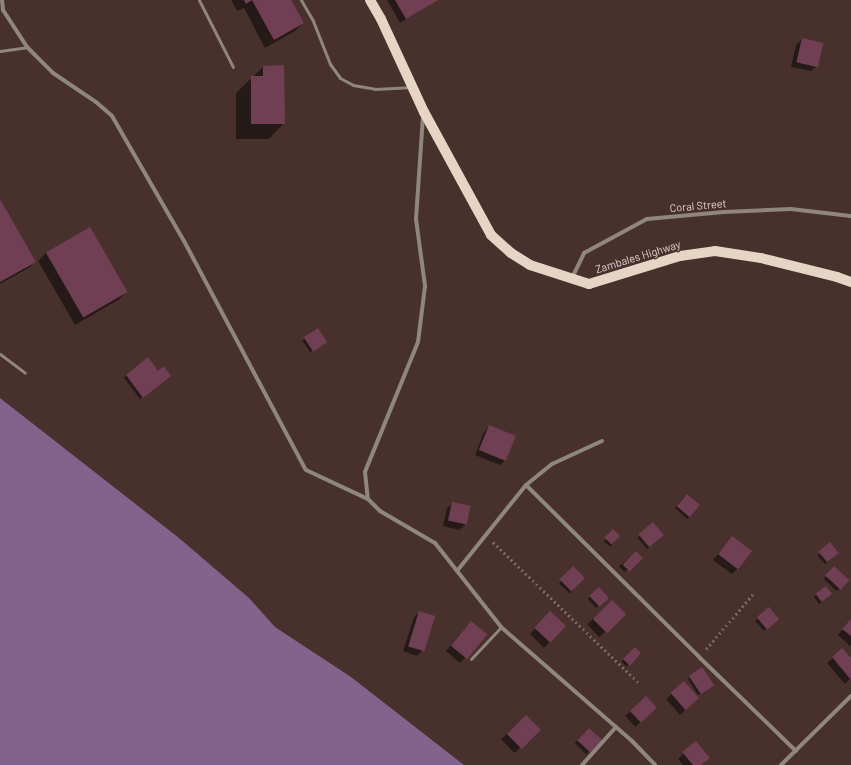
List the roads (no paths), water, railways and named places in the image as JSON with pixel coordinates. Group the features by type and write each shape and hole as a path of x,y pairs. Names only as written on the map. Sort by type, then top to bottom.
{"main road":[{"name":"Zambales Highway","path":"370,0 381,19 424,112 491,235 512,253 530,265 572,280 589,284 680,256 715,251 761,258 837,277 851,282"}],"street":[{"path":"2,0 3,10 27,47 53,74 91,98 112,116 184,241 306,470 368,499 380,511 435,543 501,627 616,727 655,765"},
{"path":"368,499 364,472 418,342 425,286 416,219 424,112"},
{"name":"Coral Street","path":"572,280 584,253 647,219 724,212 791,210 851,216"},
{"path":"457,571 526,485 552,464 602,440"},
{"path":"526,485 796,751"},
{"path":"781,765 851,696"},
{"path":"582,765 616,727"}],"lane":[{"path":"199,0 233,67"},
{"path":"301,0 313,21 330,64 340,78 354,85 375,89 413,86"},
{"path":"0,51 27,47"},
{"path":"0,354 25,373"},
{"path":"471,659 501,627"}]}
